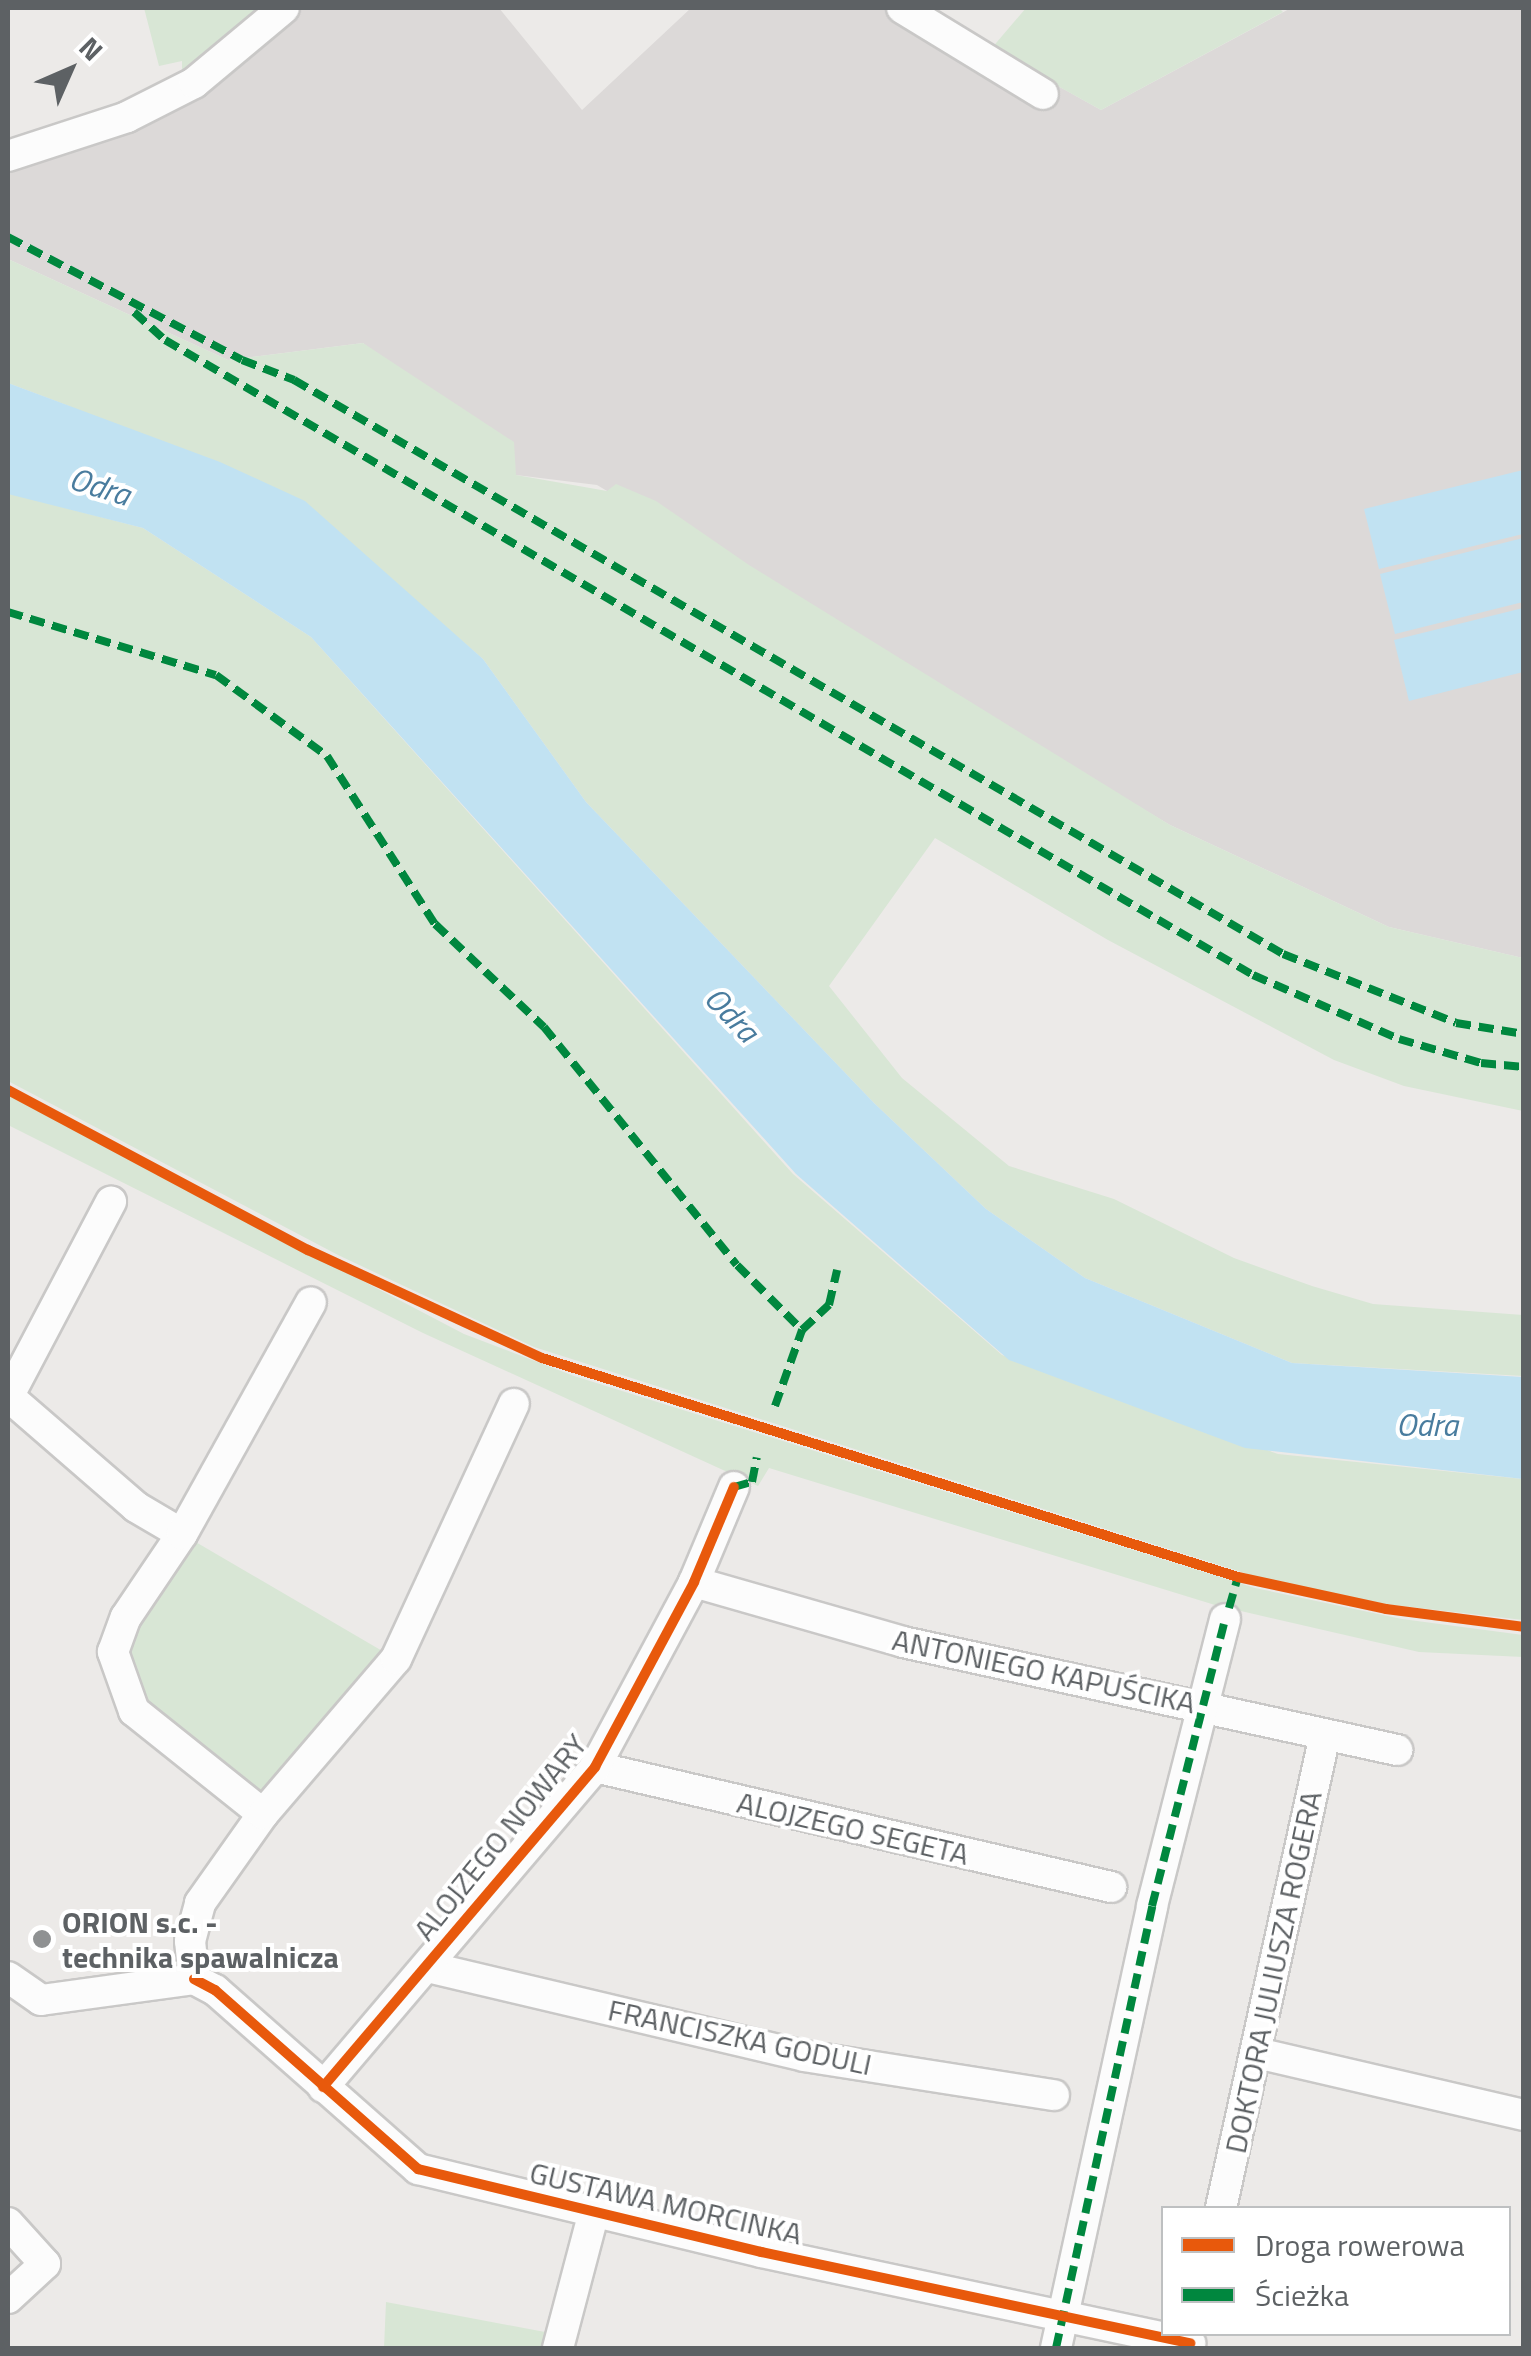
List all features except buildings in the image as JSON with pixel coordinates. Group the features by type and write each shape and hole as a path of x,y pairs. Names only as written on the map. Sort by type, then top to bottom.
{"street":[{"path":"8,156 127,118 194,82 284,8"},
{"path":"902,8 1043,94"},
{"path":"111,1202 8,1396 136,1507 182,1534"},
{"path":"264,1814 134,1712 113,1652 126,1617 182,1534 312,1302"},
{"path":"8,1977 41,2000 194,1980 193,1916 264,1814 396,1659 514,1404"},
{"name":"ALOJZEGO NOWARY","path":"323,2088 595,1766 694,1582 734,1487"},
{"name":"ANTONIEGO KAPUŚCIKA","path":"694,1582 903,1642 1397,1750"},
{"path":"1056,2348 1201,1705 1225,1620"},
{"name":"DOKTORA JULIUSZA ROGERA","path":"1221,2206 1325,1736"},
{"name":"ALOJZEGO SEGETA","path":"595,1766 1111,1888"},
{"name":"FRANCISZKA GODULI","path":"428,1967 804,2056 1054,2095"},
{"name":"GUSTAWA MORCINKA","path":"194,1980 215,1990 418,2169 594,2212 1190,2342"},
{"path":"1256,2053 1524,2116"},
{"path":"558,2348 594,2212"},
{"path":"8,2224 44,2264 8,2298"}],"shaded area":[{"path":"301,8 499,8 582,110 691,8 918,8 1101,110 1291,8 1523,8 1523,958 1389,927 1170,825 597,485 516,475 363,343 228,360 8,259 8,166 182,103"}],"green space":[{"path":"144,8 268,8 182,78 182,61 159,66"},
{"path":"1026,8 1279,8 1283,12 1101,110 991,49"},
{"path":"8,259 228,360 363,343 514,442 516,475 607,491 616,484 656,501 749,565 1170,825 1389,927 1523,958 1523,1111 1404,1086 1334,1060 1108,940 935,838 829,986 902,1078 1009,1166 1114,1199 1234,1258 1373,1304 1523,1315 1523,1376 1292,1363 1085,1278 986,1209 874,1103 586,802 483,659 395,583 69,406 8,383"},
{"path":"8,493 143,528 311,637 793,1174 1002,1355 1278,1454 1523,1479 1523,1620 1385,1604 1257,1577 534,1347 338,1255 8,1081"},
{"path":"8,1095 464,1334 574,1376 1255,1588 1402,1619 1523,1635 1523,1657 1419,1652 1215,1605 769,1468 758,1486 423,1333 8,1125"},
{"path":"182,1534 396,1659 263,1814 134,1711 113,1652"},
{"path":"386,2302 545,2332 542,2348 384,2348"}],"water":[{"name":"Odra","path":"8,383 220,462 305,501 483,659 586,802 874,1103 986,1209 1085,1278 1292,1363 1523,1377 1523,1479 1245,1448 1009,1360 796,1174 311,637 143,528 8,494"},
{"path":"1523,470 1523,534 1379,569 1364,509"},
{"path":"1523,538 1523,602 1395,634 1380,574"},
{"path":"1523,608 1523,672 1409,701 1394,640"}],"marked path":[{"path":"8,237 242,360 294,380 1283,954 1456,1023 1524,1034"},
{"path":"134,312 165,340 1253,975 1399,1039 1481,1063 1524,1067"},
{"path":"8,612 216,675 327,756 435,924 544,1027 737,1265 802,1330"},
{"path":"775,1406 802,1330 829,1305 837,1270"},
{"path":"734,1487 752,1482 757,1457"},
{"path":"1229,1608 1238,1577"},
{"path":"1056,2348 1152,1906 1225,1619"}],"cycle path":[{"path":"8,1090 308,1250 542,1358 1238,1577 1386,1609 1524,1627"},
{"path":"323,2087 595,1767 694,1582 734,1487"},
{"path":"194,1979 215,1990 418,2169 761,2252 1190,2343"}],"place":[{"name":"ORION s.c. - technika spawalnicza","path":"42,1939"}]}
